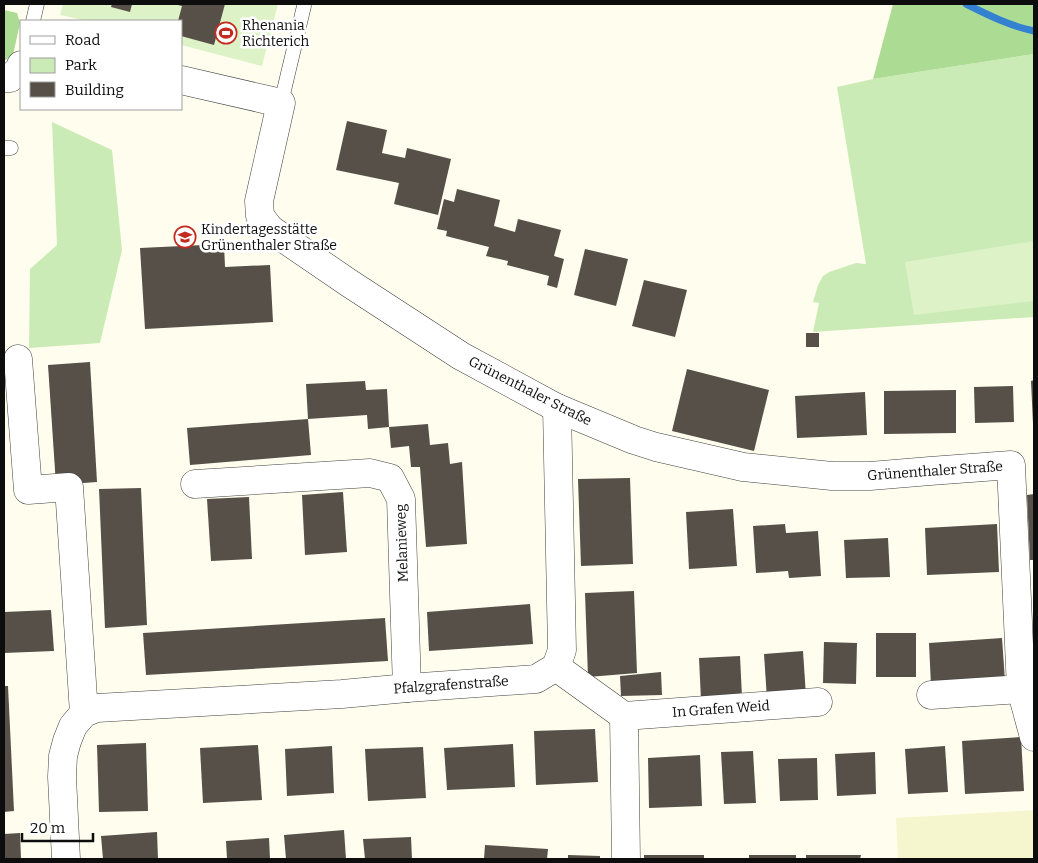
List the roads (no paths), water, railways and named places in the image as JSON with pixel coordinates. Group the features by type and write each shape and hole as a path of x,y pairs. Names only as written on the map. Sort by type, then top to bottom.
{"street":[{"path":"4,78 10,78 20,69"},
{"path":"182,80 281,103"},
{"name":"Grünenthaler Straße","path":"281,103 259,201 260,216 270,229 460,356 557,408 634,440 656,447 753,468 832,476 870,476 1011,465 1022,689 1034,737"},
{"path":"18,359 28,490 69,487 84,713 73,726 66,741 63,756 62,776 66,859"},
{"path":"557,408 562,650 556,667 624,716 626,859"},
{"name":"Melanieweg","path":"195,484 370,472 390,478 400,499 407,688"},
{"name":"Pfalzgrafenstraße","path":"84,713 97,708 332,695 536,679 556,667"},
{"path":"931,695 1022,689"},
{"name":"In Grafen Weid","path":"624,716 818,702"}],"lane":[{"path":"33,20 37,4"},
{"path":"281,103 304,6"}],"waterway":[{"path":"966,4 1008,23 1034,31"}],"place":[{"name":"Rhenania Richterich","path":"226,33"},
{"name":"Kindertagesstätte Grünenthaler Straße","path":"185,237"}]}
